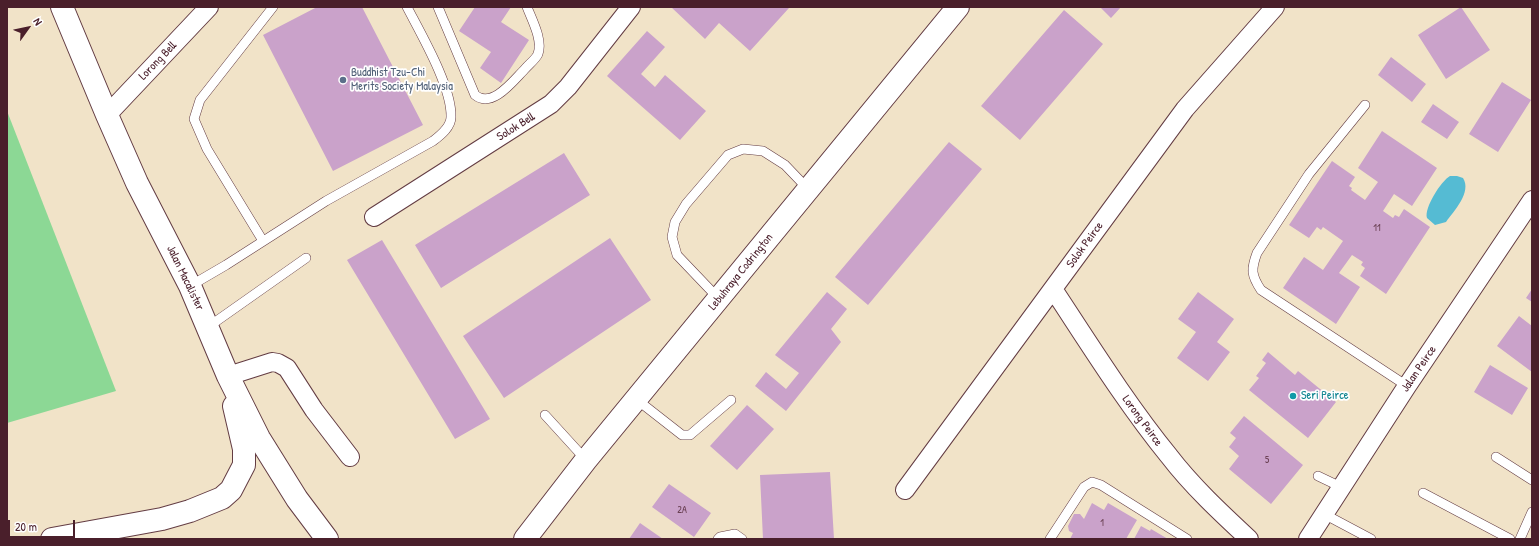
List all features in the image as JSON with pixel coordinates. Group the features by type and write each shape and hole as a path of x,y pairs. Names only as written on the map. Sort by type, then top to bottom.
{"main road":[{"name":"Jalan Macalister","path":"62,7 137,183 190,286 228,376 259,438 297,499 327,539"},
{"name":"Lebuhraya Codrington","path":"525,539 586,460 958,7"},
{"path":"52,539 162,519 190,511 222,498 231,490 244,465 244,449 228,376"}],"street":[{"name":"Lorong Bell","path":"107,115 209,7"},
{"name":"Solok Bell","path":"374,217 551,104 568,87 631,7"},
{"name":"Solok Peirce","path":"905,490 1185,109 1275,7"},
{"name":"Jalan Peirce","path":"1308,539 1407,386 1532,200"},
{"name":"Lorong Peirce","path":"1053,289 1125,398 1169,457 1249,539"},
{"path":"228,376 272,362 278,363 287,368 314,410 350,457"}],"lane":[{"path":"263,241 207,149 194,119 200,100 273,7"},
{"path":"190,286 326,201 433,141 444,133 451,118 446,90 407,7"},
{"path":"438,7 475,94 480,99 494,97 506,88 538,55 539,42 527,7"},
{"path":"1365,105 1309,174 1257,253 1252,265 1253,279 1261,290 1407,386"},
{"path":"719,299 677,255 672,238 675,222 686,204 728,155 743,149 763,151 779,161 808,189"},
{"path":"208,327 306,258"},
{"path":"636,400 682,435 690,436 731,400"},
{"path":"545,415 586,460"},
{"path":"1496,457 1532,480"},
{"path":"1318,476 1341,487"},
{"path":"1050,539 1084,487 1092,482 1101,485 1187,539"},
{"path":"1423,493 1510,539"},
{"path":"1520,539 1532,512"},
{"path":"1324,514 1371,539"},
{"path":"718,539 720,537 735,534 742,539"}],"green space":[{"path":"7,111 116,391 7,423"}],"water":[{"path":"1450,176 1463,178 1465,183 1464,195 1446,222 1435,225 1427,218 1428,208 1442,183"}],"building":[{"name":"Buddhist Tzu-Chi Merits Society Malaysia","path":"317,7 362,7 423,125 333,171 263,35"},
{"path":"475,7 511,7 501,22 529,40 501,83 480,68 491,52 459,31"},
{"path":"671,7 789,8 750,51 719,23 705,39"},
{"path":"1100,7 1121,7 1111,18"},
{"path":"1461,7 1490,50 1446,79 1418,35"},
{"path":"1064,10 1103,44 1020,140 981,106"},
{"path":"647,31 665,47 641,74 655,87 665,75 706,111 680,140 607,76"},
{"path":"1391,57 1426,84 1412,102 1378,75"},
{"path":"1502,82 1531,100 1498,152 1469,134"},
{"path":"1433,104 1459,122 1447,139 1421,122"},
{"path":"1382,131 1437,168 1412,206 1394,194 1383,211 1393,218 1395,215 1399,217 1404,209 1430,227 1386,294 1360,276 1365,268 1361,265 1363,262 1352,255 1339,273 1360,287 1336,324 1283,288 1304,257 1323,270 1343,241 1323,227 1321,230 1317,227 1309,238 1289,225 1332,161 1355,177 1349,186 1352,188 1351,190 1365,200 1378,182 1358,168"},
{"path":"949,142 982,169 868,305 835,277"},
{"path":"564,153 590,195 441,288 415,245"},
{"path":"610,238 651,300 504,398 463,336"},
{"path":"382,240 490,419 455,439 347,260"},
{"path":"1532,289 1532,302 1526,298"},
{"path":"827,292 847,309 831,329 841,342 786,411 755,386 766,372 786,389 799,373 775,355"},
{"path":"1198,292 1234,319 1217,342 1230,352 1208,381 1177,358 1196,332 1178,319"},
{"path":"1519,316 1532,326 1532,372 1497,346"},
{"name":"Seri Peirce","path":"1268,352 1295,375 1298,371 1336,402 1308,438 1249,390 1259,378 1256,376 1266,363 1262,360"},
{"path":"1490,365 1528,388 1512,415 1474,392"},
{"path":"747,405 774,429 737,470 710,446"},
{"path":"1244,416 1303,465 1271,504 1229,469 1239,456 1229,447 1236,438 1230,433"},
{"path":"830,472 834,539 763,539 760,475"},
{"path":"669,484 711,513 694,537 652,507"},
{"path":"1092,503 1104,510 1108,503 1137,520 1126,539 1070,539 1073,533 1069,531 1068,526 1074,514 1080,514 1084,519"},
{"path":"640,523 663,539 629,539"},
{"path":"1141,526 1150,531 1151,529 1168,539 1134,539"}],"place":[{"name":"Buddhist Tzu-Chi Merits Society Malaysia","path":"343,80"},
{"name":"Seri Peirce","path":"1293,396"}]}
